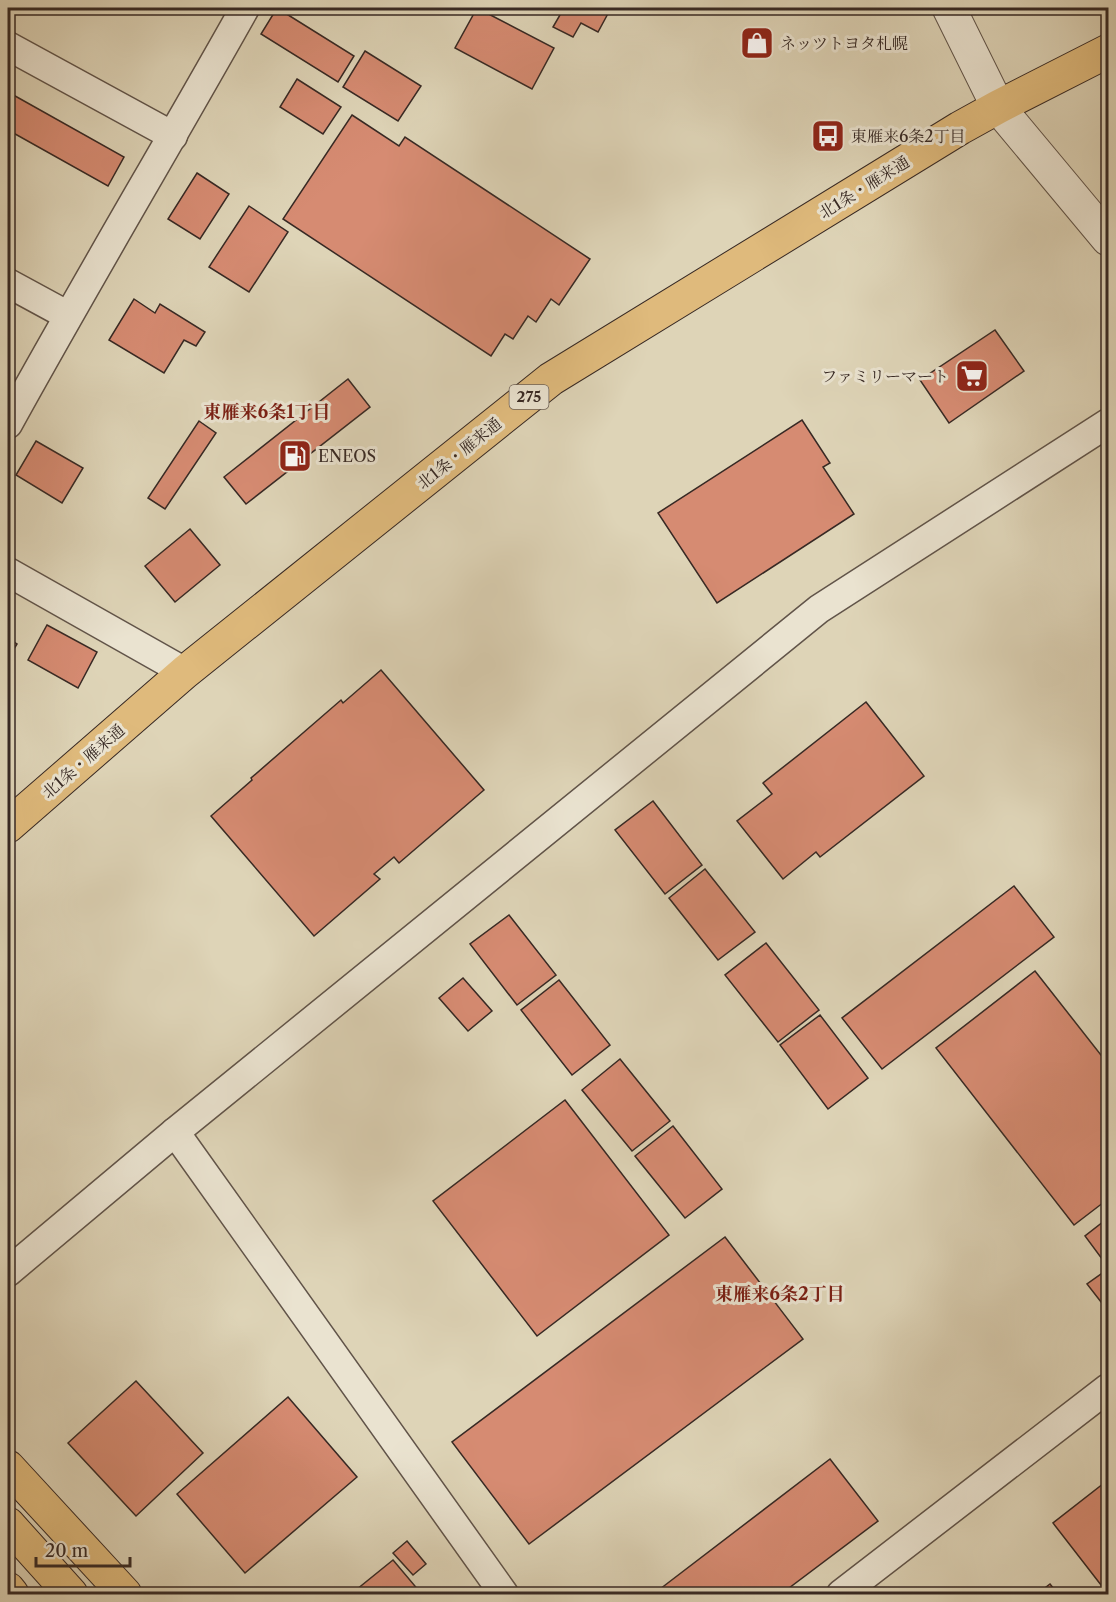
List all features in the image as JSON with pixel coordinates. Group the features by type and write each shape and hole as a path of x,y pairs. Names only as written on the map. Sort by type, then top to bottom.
{"highway":[{"name":"北1条・雁来通","path":"8,826 186,672 550,379 998,107 1108,51"},
{"path":"8,1467 124,1594"},
{"path":"8,1524 71,1594"},
{"path":"8,1589 12,1594"}],"street":[{"path":"8,424 67,315 173,136 245,8"},
{"path":"949,8 998,107 1108,239"},
{"path":"8,46 173,136"},
{"path":"8,283 67,315"},
{"path":"8,1272 175,1132 819,609 1108,423"},
{"path":"8,572 186,672"},
{"path":"175,1132 504,1594"},
{"path":"841,1594 1108,1388"}],"building":[{"path":"277,8 354,56 338,82 261,34"},
{"path":"477,8 554,48 532,89 455,48"},
{"path":"564,8 611,8 598,32 581,23 573,37 553,27"},
{"path":"365,51 421,86 398,121 343,87"},
{"path":"297,79 341,107 323,134 280,107"},
{"path":"8,92 124,157 108,186 8,130"},
{"path":"352,115 399,146 405,137 590,259 559,305 551,299 536,322 528,316 513,339 505,334 491,356 283,219"},
{"path":"197,173 229,194 200,239 168,219"},
{"path":"249,206 288,232 249,292 209,267"},
{"path":"134,299 155,313 160,304 205,332 196,346 184,340 164,373 109,340"},
{"name":"ファミリーマート","path":"995,330 1024,371 949,423 920,380"},
{"path":"348,379 370,407 246,504 224,477"},
{"path":"802,420 830,463 823,467 854,514 717,603 658,513"},
{"path":"199,421 216,433 165,509 148,498"},
{"path":"36,441 83,468 62,503 16,475"},
{"path":"190,529 220,565 175,602 145,566"},
{"path":"47,625 97,652 78,688 28,660"},
{"path":"8,638 17,644 8,659"},
{"path":"381,670 484,790 399,863 394,857 374,874 380,879 314,936 211,816 341,700 343,703"},
{"path":"866,702 924,776 820,857 816,852 783,879 737,821 772,794 763,783"},
{"path":"653,801 702,865 665,894 615,830"},
{"path":"705,869 755,932 718,960 669,898"},
{"path":"1014,886 1054,937 882,1069 842,1018"},
{"path":"509,915 556,975 517,1005 470,944"},
{"path":"766,943 819,1010 778,1042 725,975"},
{"path":"1035,971 1108,1064 1108,1199 1074,1225 936,1048"},
{"path":"463,978 492,1011 468,1031 439,998"},
{"path":"559,980 610,1045 572,1075 521,1010"},
{"path":"820,1015 868,1078 828,1109 780,1045"},
{"path":"620,1059 670,1121 632,1151 582,1090"},
{"path":"565,1100 669,1235 537,1336 433,1201"},
{"path":"673,1126 722,1189 685,1218 635,1156"},
{"path":"1108,1218 1108,1267 1085,1236"},
{"path":"725,1237 803,1339 529,1544 452,1442"},
{"path":"1108,1269 1108,1304 1105,1307 1087,1284"},
{"path":"136,1381 203,1453 136,1516 68,1443"},
{"path":"288,1397 357,1477 245,1573 177,1494"},
{"path":"830,1459 878,1521 781,1594 665,1594 660,1589"},
{"path":"1108,1480 1108,1594 1053,1523"},
{"path":"407,1541 426,1564 413,1575 393,1553"},
{"path":"393,1560 420,1592 417,1594 351,1594"},
{"path":"1050,1584 1058,1594 1037,1594"}],"place":[{"name":"ネッツトヨタ札幌","path":"757,43"},
{"name":"東雁来6条2丁目","path":"828,136"},
{"name":"ファミリーマート","path":"972,376"},
{"name":"ENEOS","path":"295,456"}],"district":[{"name":"東雁来6条1丁目","path":"267,412"},
{"name":"東雁来6条2丁目","path":"780,1294"}]}
